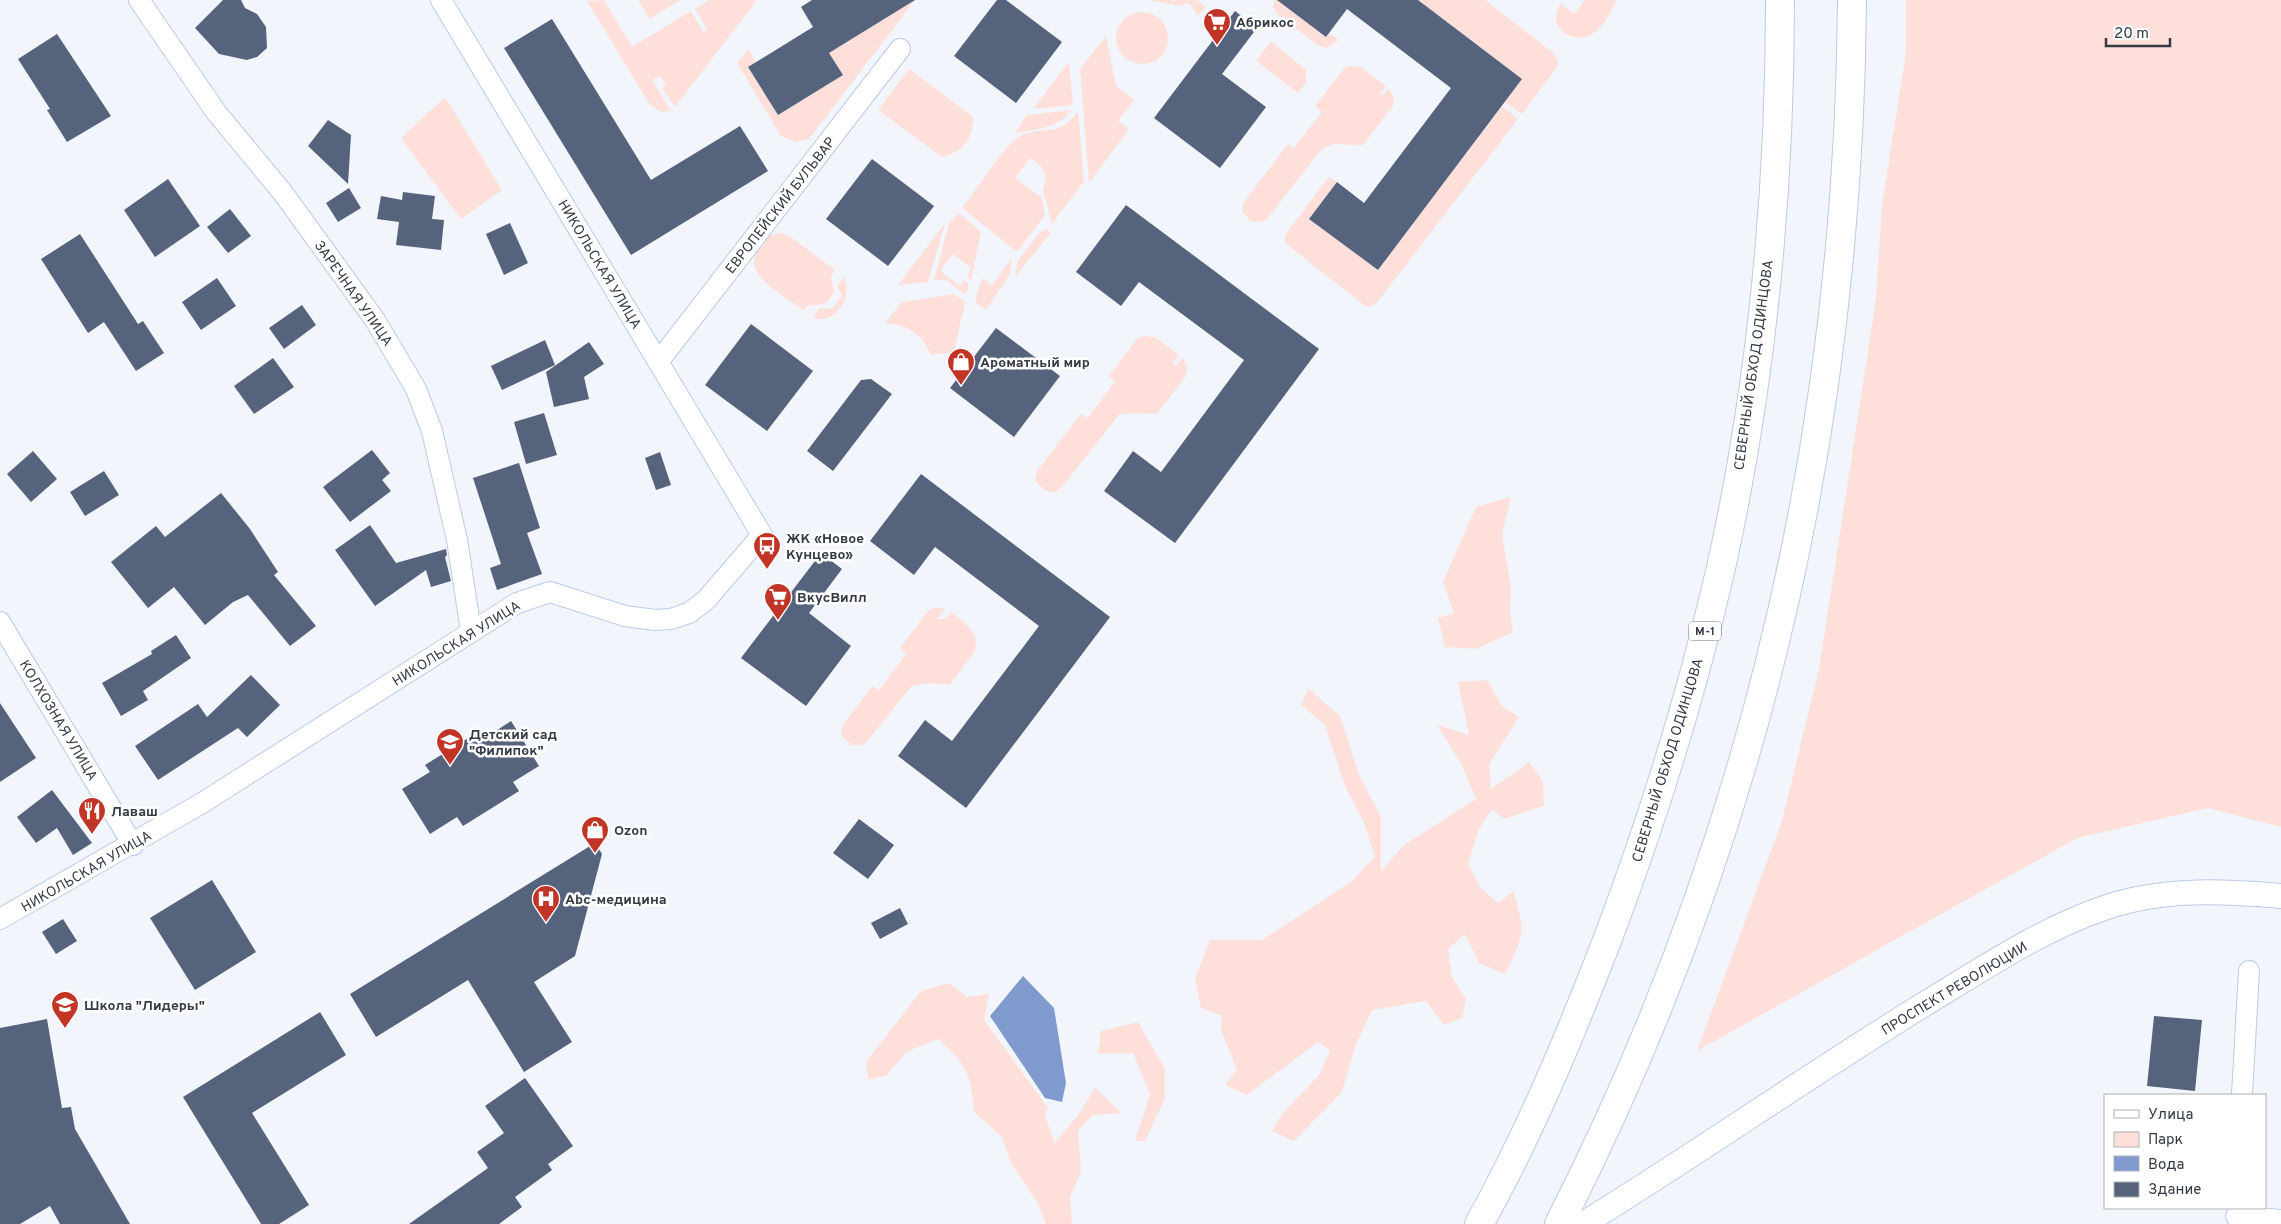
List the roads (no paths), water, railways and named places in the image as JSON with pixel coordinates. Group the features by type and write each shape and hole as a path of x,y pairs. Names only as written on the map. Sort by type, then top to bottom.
{"highway":[{"name":"СЕВЕРНЫЙ ОБХОД ОДИНЦОВА","path":"1479,1224 1538,1108 1586,994 1650,819 1695,673 1724,550 1741,457 1759,335 1774,199 1780,80 1780,0"},
{"path":"1559,1224 1607,1130 1653,1021 1697,904 1731,806 1756,720 1790,584 1812,468 1831,334 1845,204 1851,82 1852,0"}],"street":[{"name":"ЗАРЕЧНАЯ УЛИЦА","path":"139,0 216,112 284,193 375,320 416,389 432,431 457,540 471,631"},
{"name":"НИКОЛЬСКАЯ УЛИЦА","path":"0,920 133,845 202,803 517,603 550,592 625,616 655,620 671,619 689,612 706,600 762,535 441,0"},
{"name":"ЕВРОПЕЙСКИЙ БУЛЬВАР","path":"659,361 900,49"},
{"name":"КОЛХОЗНАЯ УЛИЦА","path":"0,622 133,845"},
{"name":"ПРОСПЕКТ РЕВОЛЮЦИИ","path":"1583,1224 1660,1176 1869,1038 1998,959 2068,923 2105,907 2187,892 2281,896"},
{"path":"2242,1094 2249,971"},
{"path":"2236,1216 2281,1220"}],"water":[{"path":"1023,976 1054,1008 1066,1083 1062,1102 1045,1098 990,1016"}],"place":[{"name":"Абрикос","path":"1217,46"},
{"name":"Ароматный мир","path":"961,386"},
{"name":"ЖК «Новое Кунцево»","path":"767,570"},
{"name":"ВкусВилл","path":"778,621"},
{"name":"Детский сад \"Филипок\"","path":"450,766"},
{"name":"Лаваш","path":"92,835"},
{"name":"Ozon","path":"595,854"},
{"name":"Abc-медицина","path":"546,923"},
{"name":"Школа \"Лидеры\"","path":"65,1029"}]}
